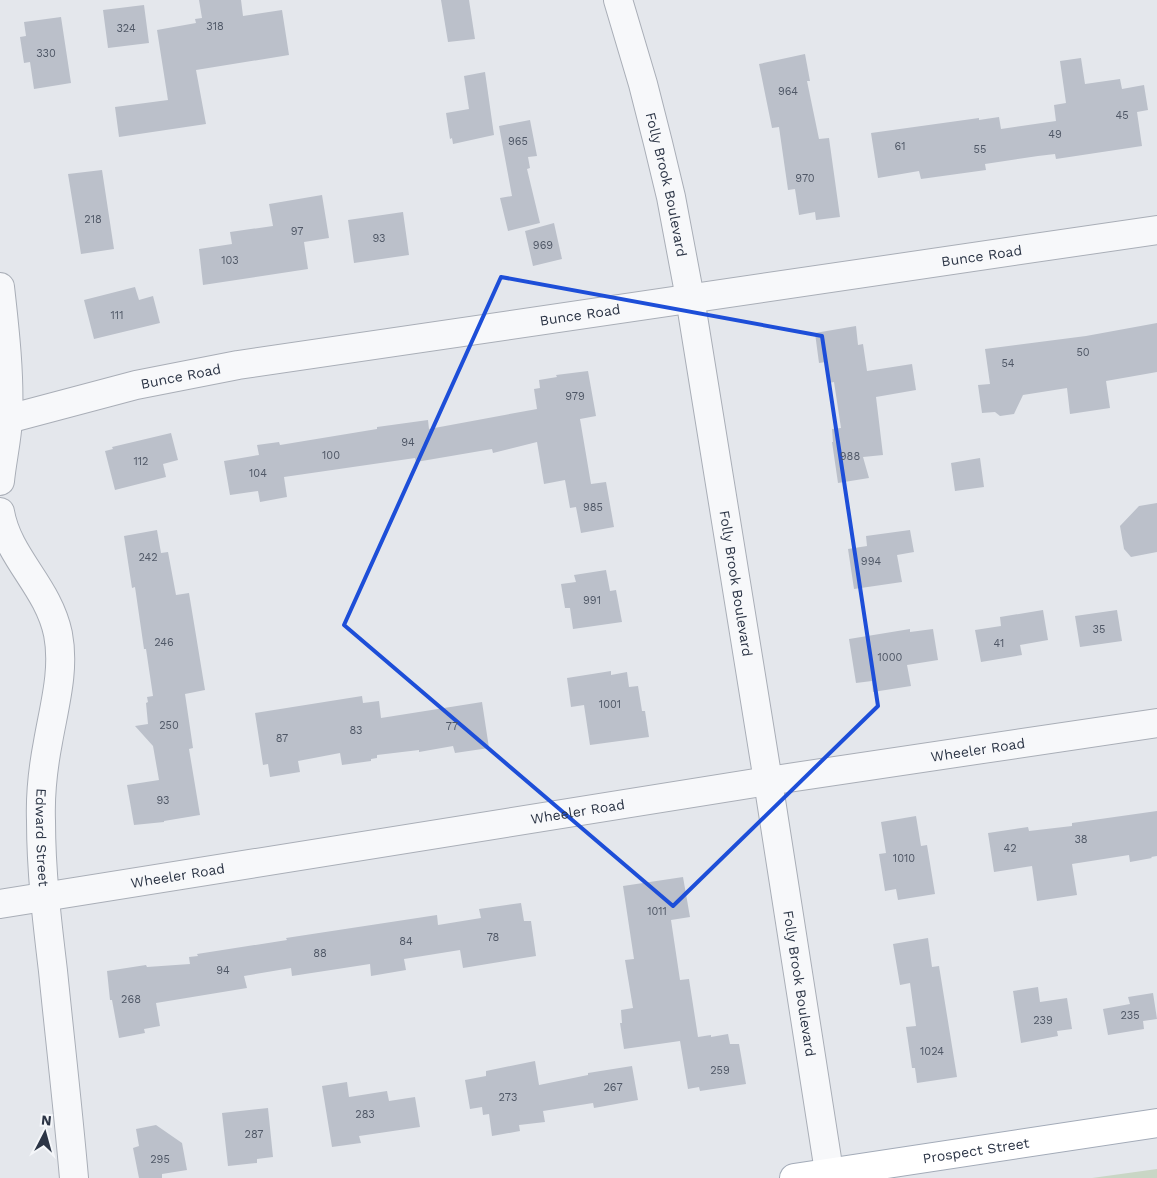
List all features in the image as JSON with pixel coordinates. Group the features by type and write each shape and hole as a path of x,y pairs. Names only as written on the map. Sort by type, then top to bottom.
{"main road":[{"name":"Prospect Street","path":"794,1178 830,1175 1157,1123"}],"street":[{"name":"Folly Brook Boulevard","path":"618,0 658,143 671,197 690,298 830,1175"},
{"name":"Bunce Road","path":"8,419 136,385 238,365 1157,230"},
{"path":"0,287 5,340 8,419 6,449 0,481"},
{"name":"Edward Street","path":"1,523 52,610 58,635 60,663 58,693 42,779 41,857 74,1178"},
{"name":"Wheeler Road","path":"0,904 768,781 1157,723"}],"highlighted area":[{"path":"501,277 822,336 878,706 673,906 344,625"}],"green space":[{"path":"1157,1169 1157,1178 1092,1178"}],"building":[{"path":"199,0 241,0 243,16 282,10 289,55 196,70 206,124 119,137 115,107 168,100 157,30 196,23 195,19 202,18"},
{"path":"441,0 469,0 475,39 448,42"},
{"path":"144,5 149,43 108,48 103,10"},
{"path":"61,17 71,83 34,89 30,62 24,63 20,37 26,36 24,22"},
{"path":"805,54 810,81 807,81 819,139 829,138 840,217 816,220 815,212 799,215 795,189 788,190 779,127 772,128 759,64"},
{"path":"1081,58 1085,84 1120,79 1122,89 1144,85 1148,110 1137,112 1142,146 1056,159 1055,154 1038,156 985,164 986,170 921,179 919,171 878,178 871,133 979,118 979,120 999,117 1001,129 1056,121 1054,105 1066,103 1060,61"},
{"path":"485,72 494,135 453,144 452,138 450,139 446,113 469,109 464,76"},
{"path":"530,120 537,156 528,157 530,168 527,169 540,223 508,231 500,198 512,196 499,126"},
{"path":"102,170 114,249 81,254 68,174"},
{"path":"322,195 329,238 304,242 308,269 203,285 199,249 232,244 230,232 273,226 269,204"},
{"path":"403,212 409,255 354,263 348,220"},
{"path":"554,223 562,259 533,266 525,231"},
{"path":"135,287 139,300 153,296 160,323 94,339 84,300"},
{"path":"1157,323 1157,372 1106,381 1110,408 1070,414 1067,388 1023,395 1014,414 1000,416 995,412 982,413 978,385 990,384 985,349 1086,336"},
{"path":"856,326 858,345 863,344 867,371 912,364 916,390 876,397 883,455 863,457 869,478 838,483 832,429 841,428 834,382 829,383 826,362 819,363 815,333"},
{"path":"588,371 596,416 580,419 591,484 606,482 614,527 581,533 576,507 570,508 565,480 544,484 537,442 493,453 492,449 416,462 415,458 284,477 287,497 260,502 258,491 230,495 224,461 259,455 257,445 279,442 280,445 377,429 377,427 428,420 429,429 537,409 534,389 540,388 539,380 557,377 556,375"},
{"path":"171,433 178,460 163,464 166,477 115,490 105,451 113,449 112,447"},
{"path":"980,458 984,487 955,491 951,463"},
{"path":"1157,503 1157,552 1131,557 1124,549 1120,526 1139,506"},
{"path":"157,530 161,553 168,552 176,595 189,593 205,690 185,694 193,748 189,749 200,815 164,822 134,825 127,785 159,780 153,746 135,726 148,724 147,697 153,696 135,587 132,588 124,536"},
{"path":"910,530 914,552 897,555 902,582 854,589 848,549 867,546 866,536"},
{"path":"606,570 610,591 616,590 622,622 573,629 570,608 565,608 561,584 576,582 574,575"},
{"path":"1043,610 1048,640 1020,645 1022,655 981,662 975,630 1001,626 1000,617"},
{"path":"1117,610 1122,641 1080,647 1075,616"},
{"path":"910,629 910,632 933,629 938,660 907,665 911,686 873,692 872,681 856,683 849,639"},
{"path":"611,671 611,675 627,672 629,687 638,686 642,711 645,711 649,737 590,745 584,705 571,707 567,678"},
{"path":"362,696 363,703 379,701 381,718 482,702 489,748 455,753 453,746 419,752 419,750 377,755 377,758 371,759 371,761 342,765 340,753 298,761 300,772 270,777 268,764 263,765 255,713"},
{"path":"1157,811 1157,856 1130,862 1129,855 1072,864 1077,895 1037,901 1032,866 994,872 988,833 1028,827 1029,831 1072,826 1072,823"},
{"path":"916,816 921,846 927,845 935,894 898,900 896,889 885,891 879,854 886,853 881,822"},
{"path":"683,877 690,917 671,920 680,980 689,979 698,1037 728,1034 730,1044 739,1044 746,1084 700,1091 699,1087 688,1089 680,1041 624,1049 620,1023 622,1023 621,1010 633,1008 625,960 634,959 623,886"},
{"path":"521,903 524,921 531,921 536,956 463,968 460,950 404,959 406,970 371,976 370,964 292,976 291,968 244,976 247,988 156,1003 160,1026 144,1029 145,1033 119,1038 112,1000 110,1000 107,971 146,965 147,967 190,964 189,957 198,956 197,954 287,940 286,938 437,915 438,925 481,918 479,909"},
{"path":"928,938 932,967 939,966 957,1077 917,1083 915,1068 912,1068 906,1027 916,1026 910,983 900,985 893,944"},
{"path":"1038,987 1040,1002 1067,998 1072,1029 1057,1031 1058,1036 1021,1043 1013,991"},
{"path":"1153,993 1157,1019 1143,1021 1144,1029 1108,1035 1103,1009 1130,1004 1128,997"},
{"path":"535,1061 539,1085 588,1075 588,1073 632,1066 638,1100 594,1108 593,1103 543,1111 545,1122 519,1125 520,1131 492,1136 489,1114 483,1115 482,1107 470,1109 465,1080 486,1076 486,1071"},
{"path":"347,1082 349,1097 387,1091 389,1101 415,1097 420,1127 359,1136 361,1143 332,1147 322,1086"},
{"path":"268,1108 273,1157 257,1159 257,1163 228,1166 222,1113"},
{"path":"156,1125 182,1143 187,1170 162,1174 162,1178 139,1178 133,1148 139,1146 136,1129"}]}
